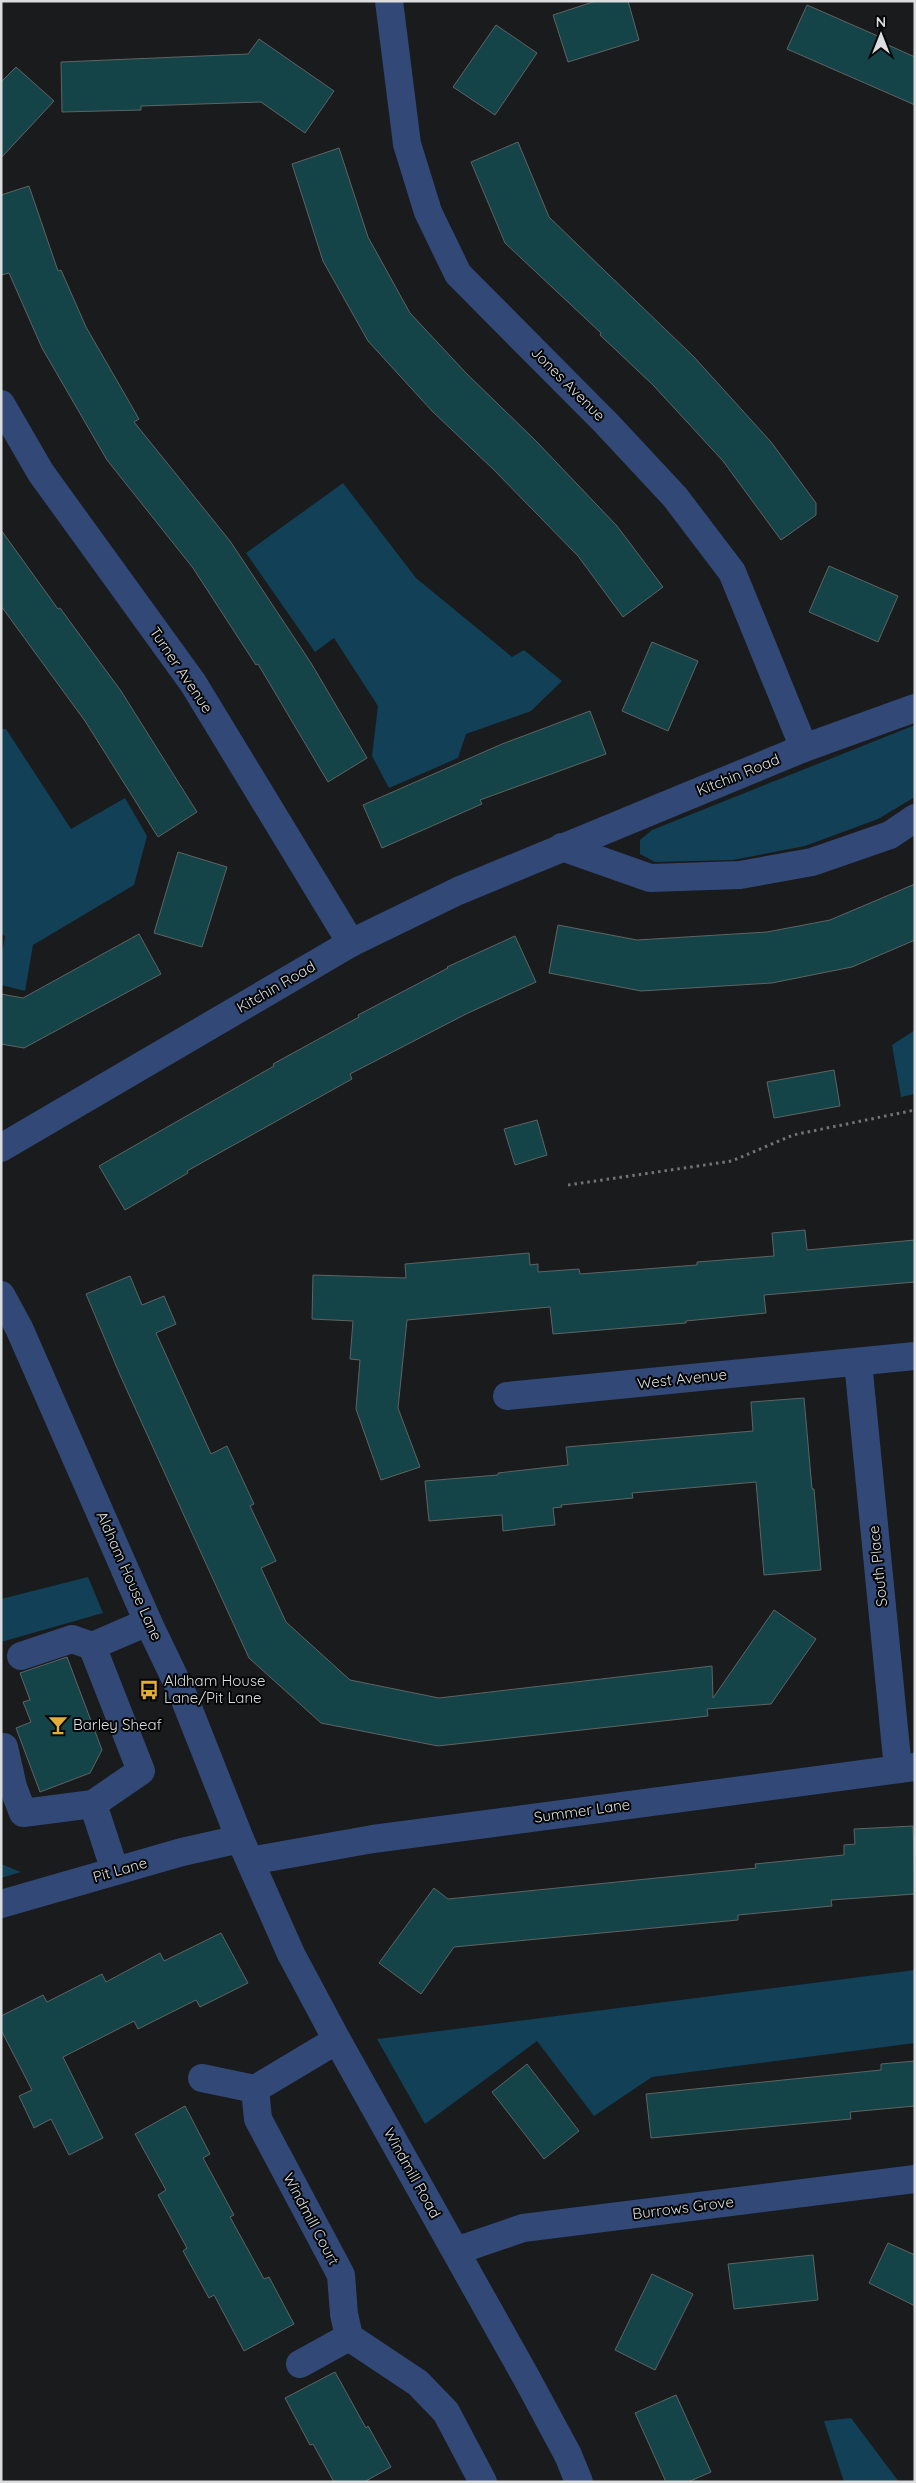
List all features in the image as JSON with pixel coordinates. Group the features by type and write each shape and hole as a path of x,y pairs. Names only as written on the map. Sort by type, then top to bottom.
{"street":[{"name":"Jones Avenue","path":"389,1 407,144 428,212 458,274 606,423 669,490 732,572 804,748"},
{"name":"Turner Avenue","path":"1,404 41,473 193,683 350,943"},
{"name":"Kitchin Road","path":"1,1148 350,943 458,891 804,748 915,708"},
{"path":"562,847 650,878 740,875 812,862 890,835 915,818"},
{"name":"Aldham House Lane","path":"1,1295 20,1328 148,1622 183,1695 245,1850"},
{"name":"West Avenue","path":"507,1396 915,1356"},
{"name":"South Place","path":"858,1362 906,1768"},
{"path":"21,1656 72,1639 92,1646 148,1622"},
{"path":"4,1747 13,1787 23,1813 93,1804 141,1771 92,1646"},
{"name":"Summer Lane","path":"245,1850 373,1839 906,1768"},
{"path":"93,1804 115,1871"},
{"name":"Pit Lane","path":"1,1904 115,1871 245,1850"},
{"name":"Windmill Road","path":"245,1850 291,1954 563,2446 579,2482"},
{"path":"202,2078 255,2089 337,2040"},
{"name":"Windmill Court","path":"255,2089 258,2119 341,2275 344,2314 349,2337"},
{"name":"Burrows Grove","path":"456,2251 523,2228 915,2180"},
{"path":"300,2364 349,2337 418,2383 446,2412 483,2482"}],"path":[{"path":"568,1185 732,1161 792,1135 915,1110"}],"shaded area":[{"path":"343,483 416,578 512,657 524,650 562,681 531,711 466,734 458,758 389,788 372,756 378,706 334,638 315,652 246,553"},
{"path":"915,725 915,797 878,819 805,846 733,860 655,862 640,854 640,840 652,830"},
{"path":"1,729 6,729 71,829 125,798 147,836 134,885 33,945 25,991 1,985 1,959 5,936 1,934"},
{"path":"915,1030 915,1094 901,1097 892,1045"},
{"path":"88,1577 103,1613 1,1642 1,1599"},
{"path":"1,1864 21,1872 1,1878"},
{"path":"915,1970 915,2043 652,2077 594,2116 537,2041 425,2124 377,2039"},
{"path":"851,2418 899,2482 844,2482 824,2421"}],"building":[{"path":"596,1 628,1 639,40 568,62 553,15"},
{"path":"807,5 880,37 879,41 915,57 915,105 787,49"},
{"path":"496,25 537,53 495,115 453,87"},
{"path":"259,39 334,91 305,133 261,102 141,106 141,110 62,112 61,62 248,54"},
{"path":"16,67 54,101 1,158 1,82"},
{"path":"518,142 549,217 694,357 771,442 816,503 816,515 781,540 723,461 653,385 600,335 601,333 505,243 471,162"},
{"path":"339,148 368,237 410,313 466,373 536,441 617,526 663,587 623,617 578,556 493,469 432,411 368,341 323,261 292,164"},
{"path":"29,186 58,271 61,270 86,327 139,419 134,422 230,541 311,663 367,758 328,782 258,664 256,665 193,568 107,460 42,348 9,273 1,275 1,195"},
{"path":"1,530 58,609 60,608 121,691 197,812 158,837 85,721 1,606"},
{"path":"829,566 898,596 878,642 809,612"},
{"path":"652,642 698,661 668,731 622,711"},
{"path":"590,711 606,754 480,800 482,804 382,848 363,805 502,744"},
{"path":"178,852 227,867 202,947 154,933"},
{"path":"915,884 915,940 852,967 772,983 641,991 549,973 558,925 637,940 767,932 830,920"},
{"path":"139,934 161,974 24,1048 1,1044 1,994 23,998"},
{"path":"515,936 536,982 466,1014 350,1074 352,1079 187,1171 188,1173 125,1210 99,1166 274,1066 273,1064 359,1017 358,1015 447,967"},
{"path":"834,1070 840,1106 774,1118 767,1082"},
{"path":"537,1120 547,1155 515,1165 504,1129"},
{"path":"805,1230 807,1250 915,1240 915,1282 764,1295 766,1313 686,1321 686,1323 553,1334 550,1307 407,1320 398,1408 420,1467 381,1480 356,1409 360,1360 350,1359 353,1321 312,1319 313,1275 406,1278 405,1264 529,1253 530,1265 538,1264 538,1272 579,1269 580,1274 697,1265 697,1262 774,1256 772,1233"},
{"path":"130,1276 142,1305 164,1296 176,1324 156,1333 211,1454 227,1446 254,1504 250,1506 276,1561 261,1568 286,1622 350,1680 439,1698 712,1666 713,1698 774,1610 816,1639 771,1704 707,1709 708,1716 438,1746 321,1723 249,1658 120,1375 86,1294"},
{"path":"804,1398 821,1570 764,1575 756,1482 632,1493 633,1498 561,1505 562,1507 553,1508 555,1525 503,1531 502,1515 429,1521 425,1481 498,1475 498,1473 568,1465 566,1447 753,1431 751,1402"},
{"name":"Barley Sheaf","path":"67,1657 102,1750 90,1773 40,1792 16,1728 31,1722 23,1702 30,1700 20,1673"},
{"path":"913,1826 915,1894 831,1900 832,1906 738,1915 738,1920 454,1947 421,1994 379,1963 434,1888 448,1899 756,1868 755,1864 844,1855 844,1845 855,1844 854,1829"},
{"path":"221,1933 248,1983 200,2007 196,2000 138,2029 134,2021 63,2057 103,2138 69,2155 51,2119 34,2128 19,2096 32,2090 1,2030 1,2016 43,1995 47,2002 102,1974 106,1982 160,1953 164,1961"},
{"path":"915,2061 915,2106 850,2112 851,2119 651,2138 646,2094 881,2070 881,2064"},
{"path":"527,2064 579,2131 544,2159 492,2092"},
{"path":"185,2106 210,2154 203,2158 234,2215 230,2217 264,2279 269,2277 294,2324 244,2351 214,2295 209,2298 183,2251 187,2248 158,2195 166,2190 135,2134"},
{"path":"888,2243 915,2255 915,2306 869,2283"},
{"path":"813,2255 818,2300 734,2309 728,2264"},
{"path":"652,2274 693,2294 655,2370 615,2350"},
{"path":"335,2372 366,2428 368,2426 391,2467 364,2482 334,2482 313,2444 310,2445 285,2398"},
{"path":"676,2395 711,2472 688,2482 666,2482 635,2413"}],"place":[{"name":"Aldham House Lane/Pit Lane","path":"149,1690"},
{"name":"Barley Sheaf","path":"58,1725"}]}
